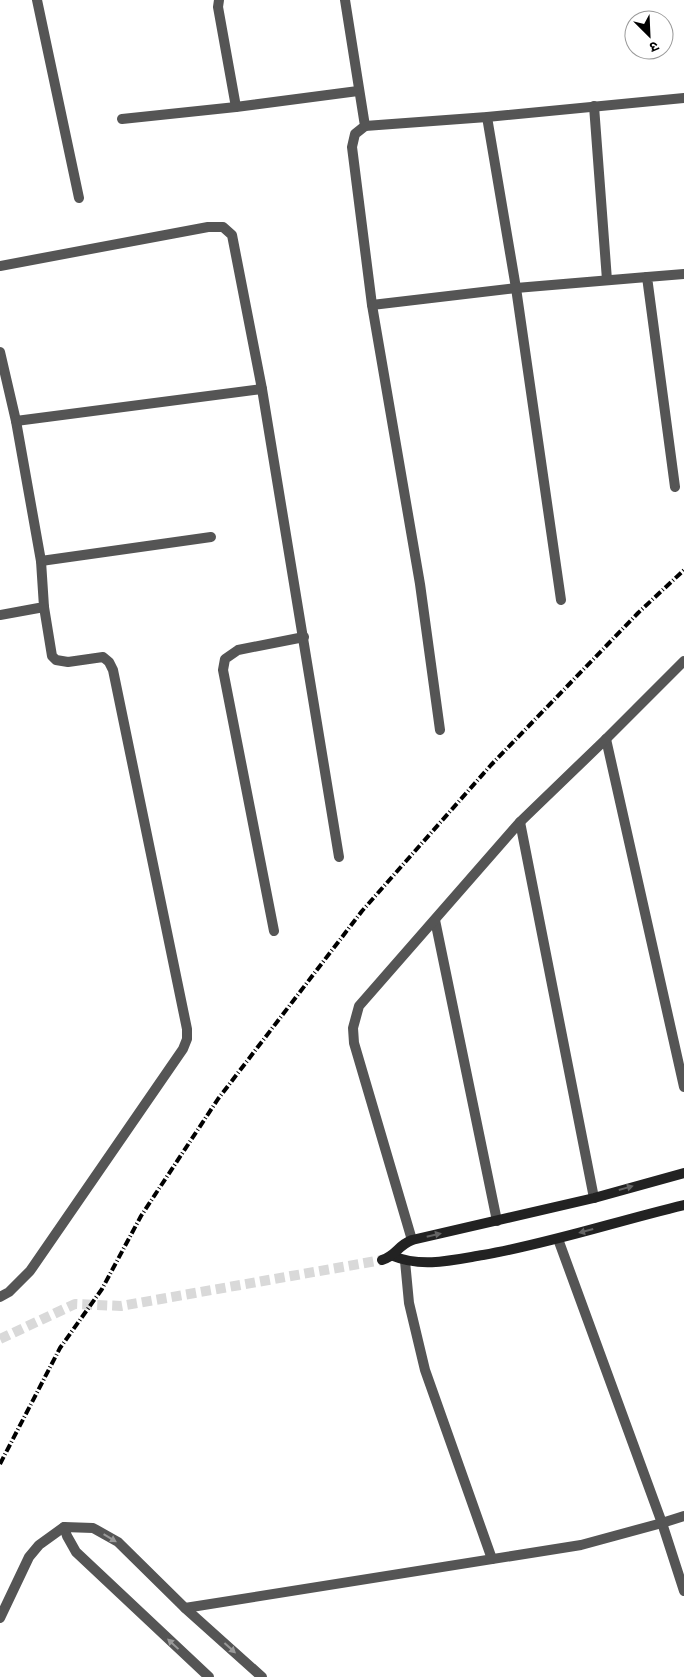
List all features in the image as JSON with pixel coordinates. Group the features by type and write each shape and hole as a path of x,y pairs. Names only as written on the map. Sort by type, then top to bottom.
{"street":[{"path":"37,0 78,198"},
{"path":"219,0 218,7 236,107"},
{"path":"345,0 364,126"},
{"path":"122,119 236,107 358,91"},
{"path":"440,730 420,584 372,305 352,147 355,134 364,126 487,117 684,98"},
{"path":"594,106 607,280"},
{"path":"487,117 516,288 561,600"},
{"path":"0,266 208,227 223,227 232,235 262,389 339,857"},
{"path":"372,305 516,288 684,274"},
{"path":"647,277 674,487"},
{"path":"0,352 16,421 41,561 44,607 52,656 56,660 68,662 103,656 113,670 187,1029 187,1039 183,1049 30,1271 9,1292 0,1297"},
{"path":"16,421 262,389"},
{"path":"41,561 211,537"},
{"path":"0,615 44,607"},
{"path":"274,931 223,670 225,659 238,650 304,637"},
{"path":"412,1240 356,1051 353,1028 359,1006 520,822 684,661"},
{"path":"606,739 684,1087"},
{"path":"520,822 594,1198"},
{"path":"434,920 497,1220"},
{"path":"382,1260 393,1256 402,1244 412,1240 594,1198 684,1173"},
{"path":"393,1256 405,1261 418,1263 452,1260 516,1249 684,1205"},
{"path":"558,1239 662,1523 684,1591"},
{"path":"405,1261 409,1303 425,1370 492,1560"},
{"path":"185,1608 581,1545 684,1516"},
{"path":"64,1527 76,1552 209,1677"},
{"path":"0,1618 29,1557 39,1545 64,1527 94,1528 118,1542 185,1608 262,1677"}],"tunnel":[{"path":"0,1339 75,1304 121,1306 382,1260"}],"railway":[{"path":"0,1464 60,1348 102,1289 141,1216 218,1099 362,911 491,765 638,613 684,570"}]}
